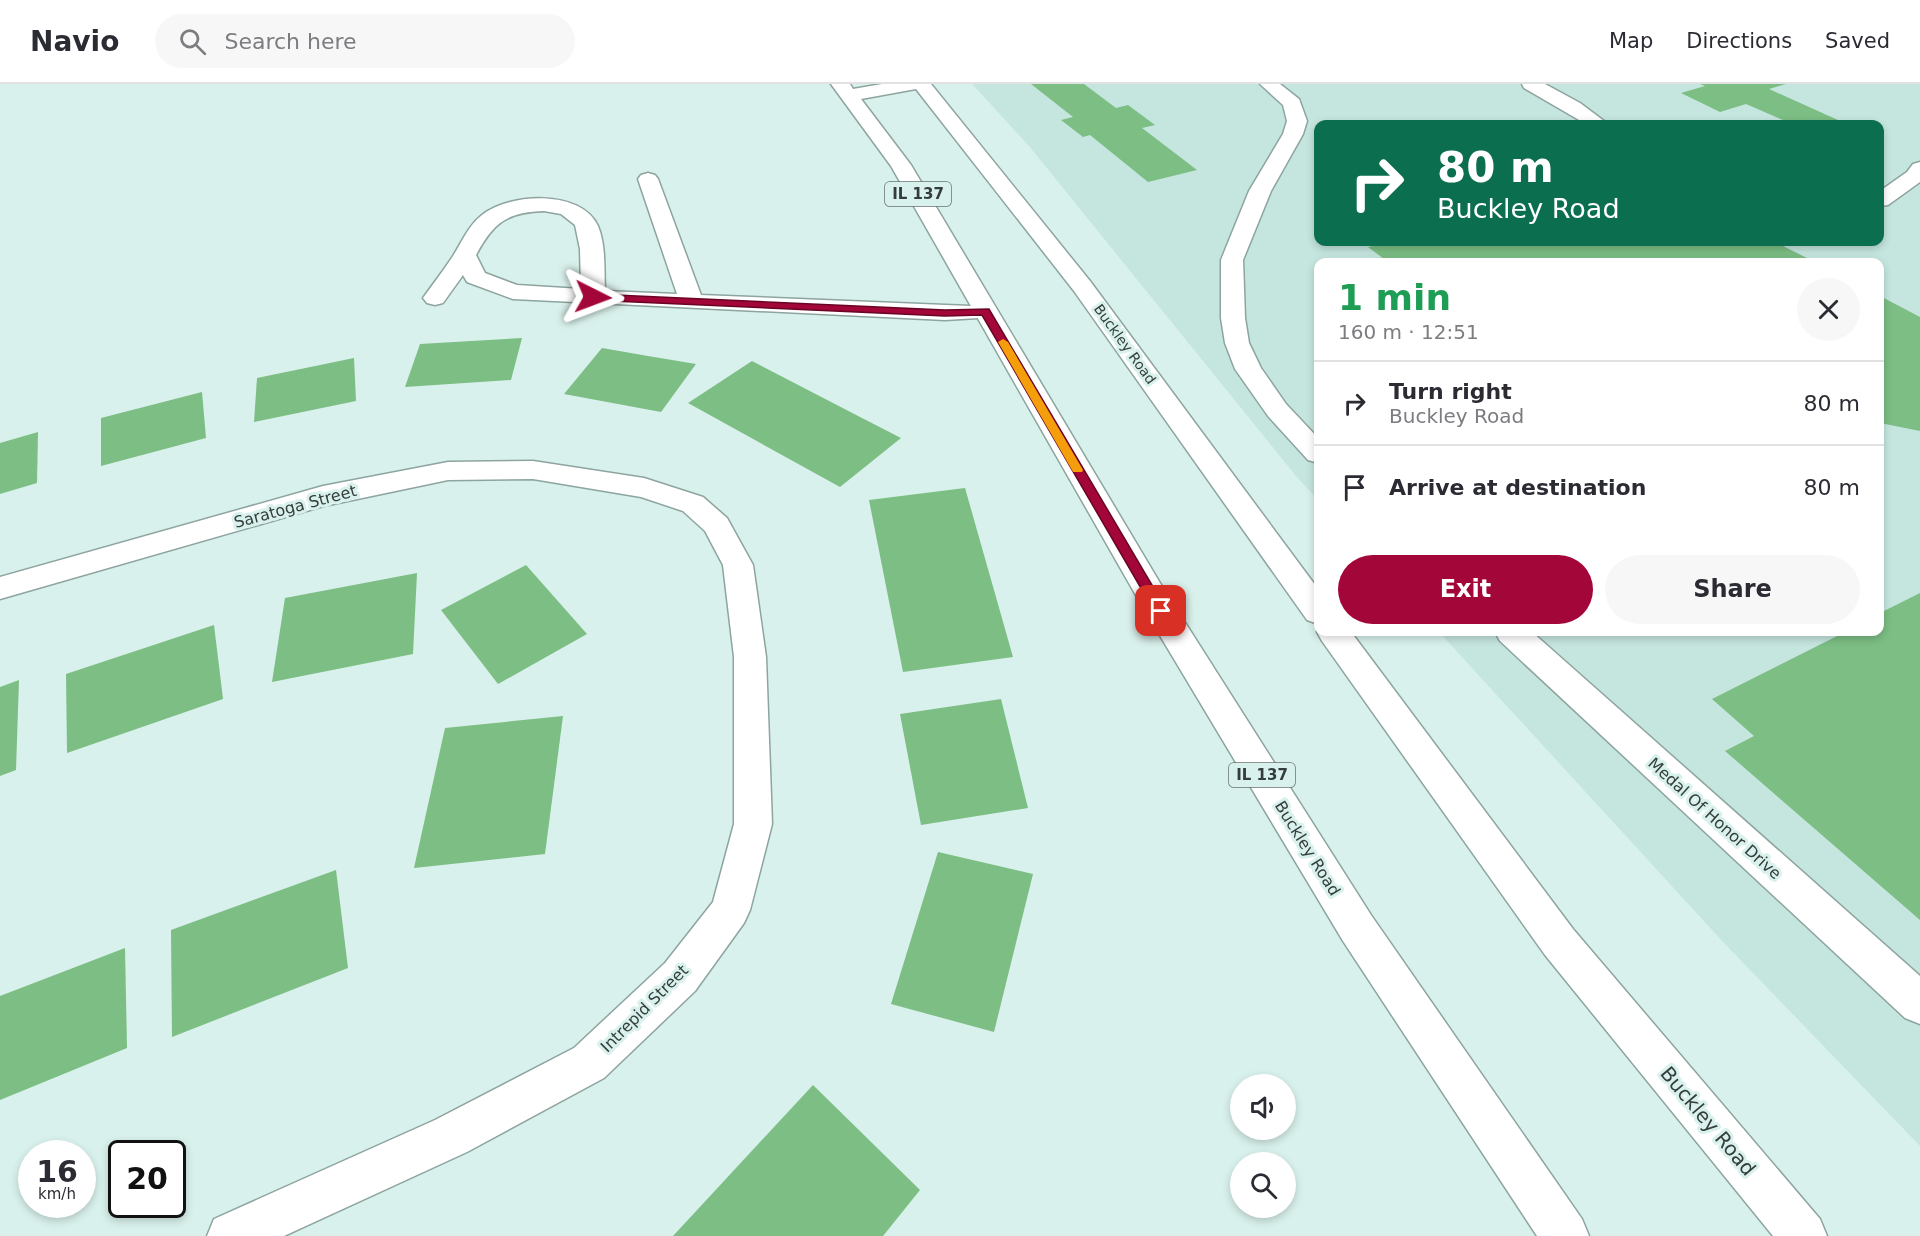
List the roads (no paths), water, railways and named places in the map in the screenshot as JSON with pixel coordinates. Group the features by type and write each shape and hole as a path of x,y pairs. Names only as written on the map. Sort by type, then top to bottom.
{"main road":[{"path":"844,90 915,84"},
{"name":"Buckley Road","path":"921,84 1083,286 1314,606"},
{"path":"1269,84 1292,103 1297,121 1293,135 1260,191 1232,261 1233,318 1237,344 1248,369 1277,410 1314,450"},
{"path":"1531,84 1592,120"},
{"name":"Buckley Road","path":"844,90 901,165 1149,591 1357,928 1564,1236"},
{"path":"1884,197 1915,176 1920,168"},
{"path":"648,179 691,301"},
{"path":"435,298 465,255 477,233 496,215 526,205 551,204 573,212 586,224 591,248 593,297"},
{"path":"465,255 475,277 513,292 945,313 986,312"},
{"name":"Saratoga Street","path":"0,588 323,496 448,471 533,470 597,480"},
{"name":"Intrepid Street","path":"231,1236 451,1136 588,1063 680,977 730,910 753,824 750,657 738,565 717,525 693,504 644,488 597,480"},
{"name":"Buckley Road","path":"1336,636 1559,942 1803,1236"},
{"name":"Medal Of Honor Drive","path":"1515,636 1920,1004"}]}
